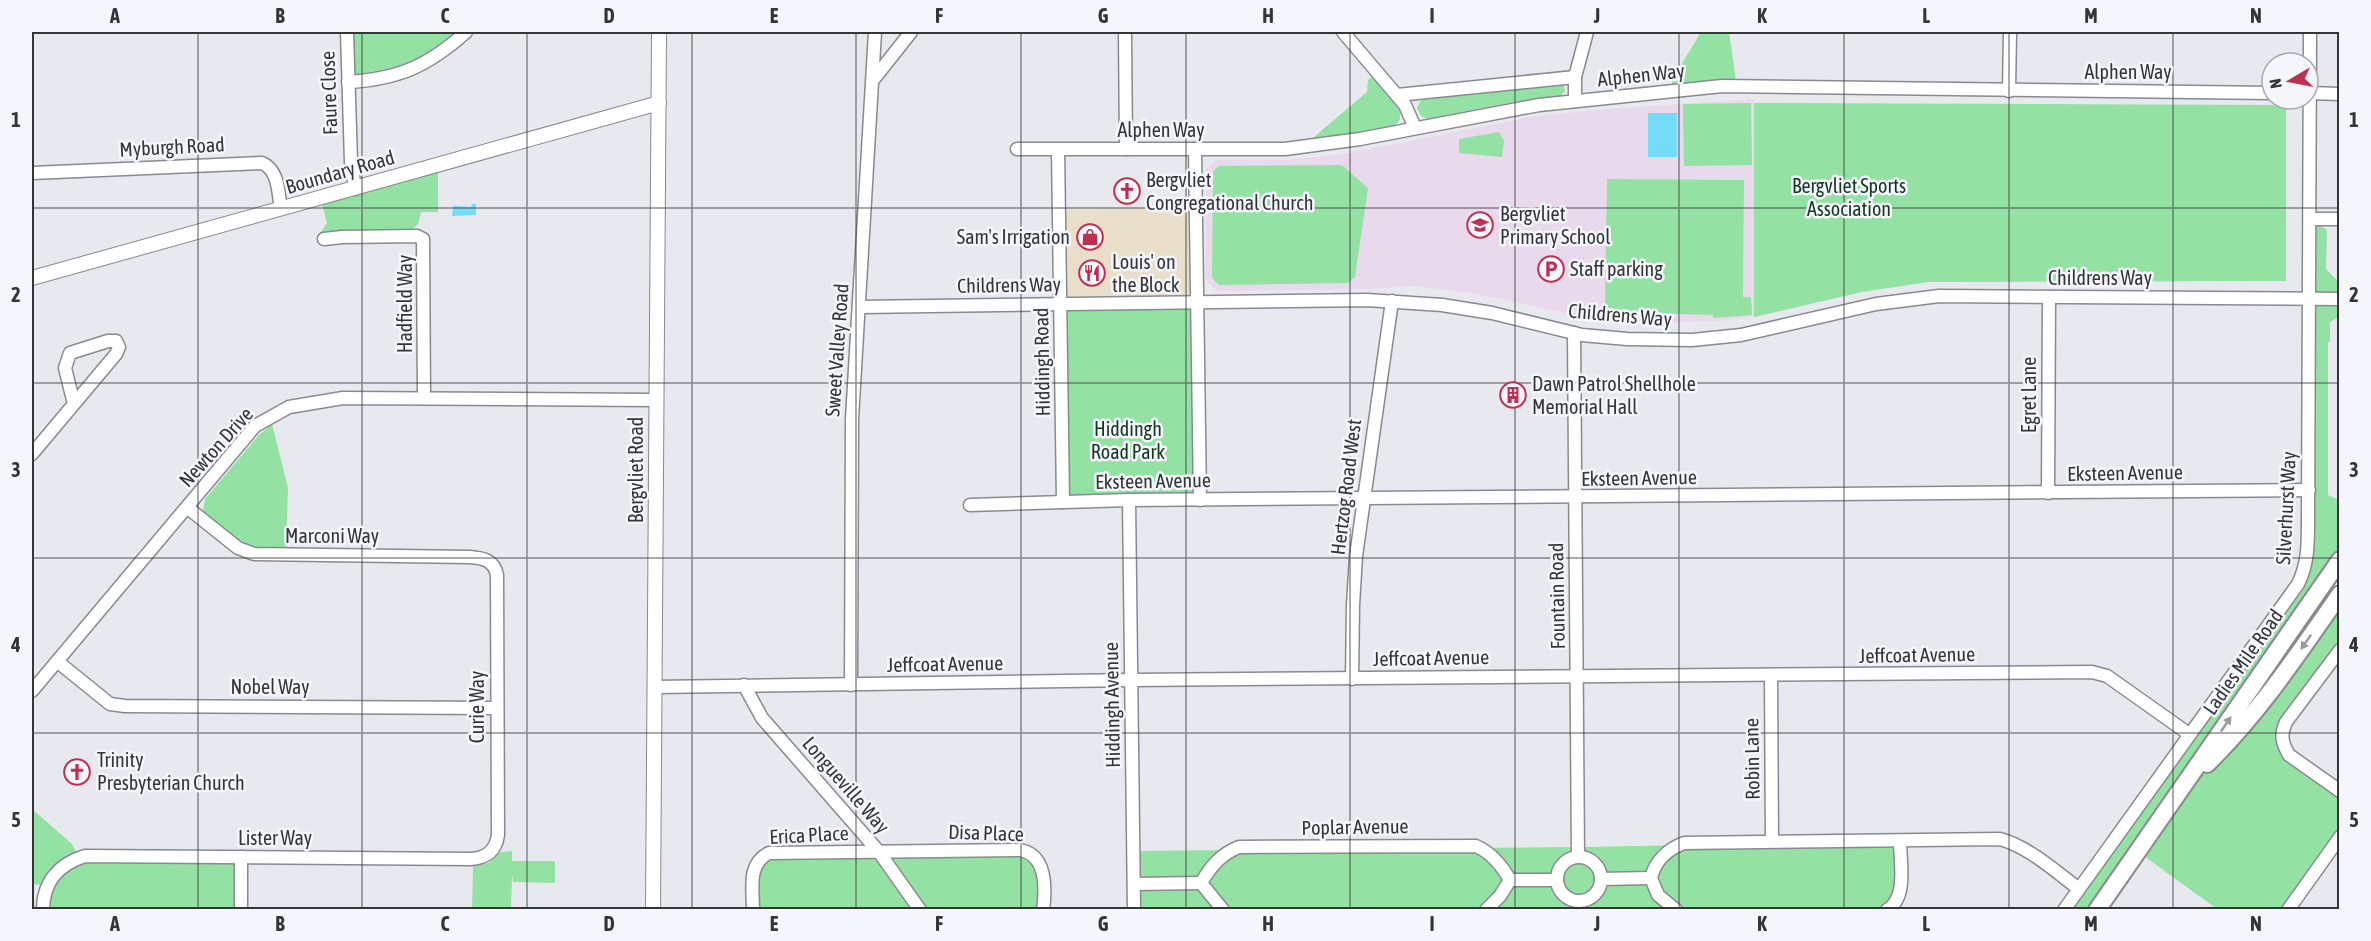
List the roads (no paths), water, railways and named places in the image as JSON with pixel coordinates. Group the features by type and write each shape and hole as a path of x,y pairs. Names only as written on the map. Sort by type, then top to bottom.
{"main road":[{"name":"Ladies Mile Road","path":"2097,909 2340,560"},
{"name":"Ladies Mile Road","path":"2181,790 2229,742 2268,696 2340,594"}],"street":[{"name":"Faure Close","path":"347,32 351,162 355,189"},
{"path":"348,82 375,80 403,73 445,50 466,32"},
{"name":"Bergvliet Road","path":"653,909 660,32"},
{"name":"Sweet Valley Road","path":"851,685 852,419 875,32"},
{"path":"873,80 911,32"},
{"path":"1125,32 1126,149"},
{"path":"1343,32 1405,105 1415,128"},
{"path":"1575,101 1575,77 1587,32"},
{"path":"2009,91 2010,32"},
{"name":"Silverhurst Way","path":"2310,32 2310,51"},
{"name":"Alphen Way","path":"1397,95 1575,77"},
{"name":"Alphen Way","path":"1017,150 1285,148 1360,139 1509,109 1745,86 2260,93"},
{"path":"2320,93 2340,94"},
{"name":"Boundary Road","path":"32,278 659,103"},
{"name":"Silverhurst Way","path":"2064,909 2301,578 2307,559 2309,111"},
{"path":"1196,149 1200,500"},
{"name":"Hiddingh Road","path":"1058,150 1063,502"},
{"name":"Myburgh Road","path":"32,173 262,163 268,165 274,175 281,209"},
{"path":"2310,219 2340,219"},
{"name":"Hadfield Way","path":"324,239 417,236 423,239 424,398"},
{"name":"Childrens Way","path":"860,307 1392,301 1442,305 1482,312 1574,333 1627,339 1692,340 1741,335 1876,304 1964,296 2340,299"},
{"name":"Egret Lane","path":"2048,493 2049,297"},
{"name":"Hertzog Road West","path":"1352,679 1353,595 1363,499 1392,301"},
{"name":"Fountain Road","path":"1574,333 1578,857"},
{"path":"32,454 74,404 116,354 119,346 116,341 108,340 70,353 65,368 74,404"},
{"name":"Newton Drive","path":"32,691 255,426 289,407 343,398 656,400"},
{"name":"Eksteen Avenue","path":"970,505 1129,500 2309,490"},
{"name":"Hiddingh Avenue","path":"1129,500 1134,909"},
{"name":"Marconi Way","path":"188,508 238,548 254,554 470,557 490,561"},
{"name":"Curie Way","path":"490,561 497,574 498,835 490,853"},
{"path":"2340,650 2286,722 2282,732 2282,739 2289,755 2340,791"},
{"name":"Nobel Way","path":"58,662 110,704 125,706 496,708"},
{"name":"Jeffcoat Avenue","path":"654,687 1131,680 2100,673 2189,734"},
{"name":"Robin Lane","path":"1771,676 1772,842"},
{"name":"Longueville Way","path":"744,685 753,705 774,732 879,852 920,909"},
{"path":"2288,909 2340,837"},
{"path":"1676,909 1658,895 1651,878 1659,861 1675,846 1684,843 2000,839 2013,843 2026,851 2079,889"},
{"path":"1887,909 1898,899 1900,889 1900,841"},
{"name":"Poplar Avenue","path":"1202,883 1218,859 1239,847 1476,846 1484,849 1499,863 1510,880"},
{"name":"Disa Place","path":"879,852 1029,851 1041,863 1044,888 1043,909"},
{"name":"Erica Place","path":"753,909 753,868 759,858 769,854 879,852"},
{"name":"Lister Way","path":"42,909 46,886 61,868 72,860 85,856 471,859 490,853"},
{"path":"241,857 241,909"},
{"path":"1578,857 1592,861 1600,872 1601,879 1600,886 1593,897 1580,906 1564,896 1557,880 1558,872 1564,863 1578,857"},
{"path":"1601,879 1651,878"},
{"path":"1486,909 1500,896 1510,880 1557,880"},
{"path":"1134,884 1202,883 1223,909"}],"water":[{"path":"1648,113 1677,113 1677,157 1648,157"},
{"path":"472,204 476,204 476,215 452,216 453,206 471,207"}],"place":[{"name":"Bergvliet Congregational Church","path":"1127,191"},
{"name":"Bergvliet Primary School","path":"1480,225"},
{"name":"Sam's Irrigation","path":"1090,237"},
{"name":"Staff parking","path":"1551,269"},
{"name":"Louis' on the Block","path":"1092,273"},
{"name":"Dawn Patrol Shellhole Memorial Hall","path":"1513,395"},
{"name":"Trinity Presbyterian Church","path":"77,772"}],"park label":[{"name":"Bergvliet Sports Association","path":"1849,198"},
{"name":"Hiddingh Road Park","path":"1128,440"}]}
